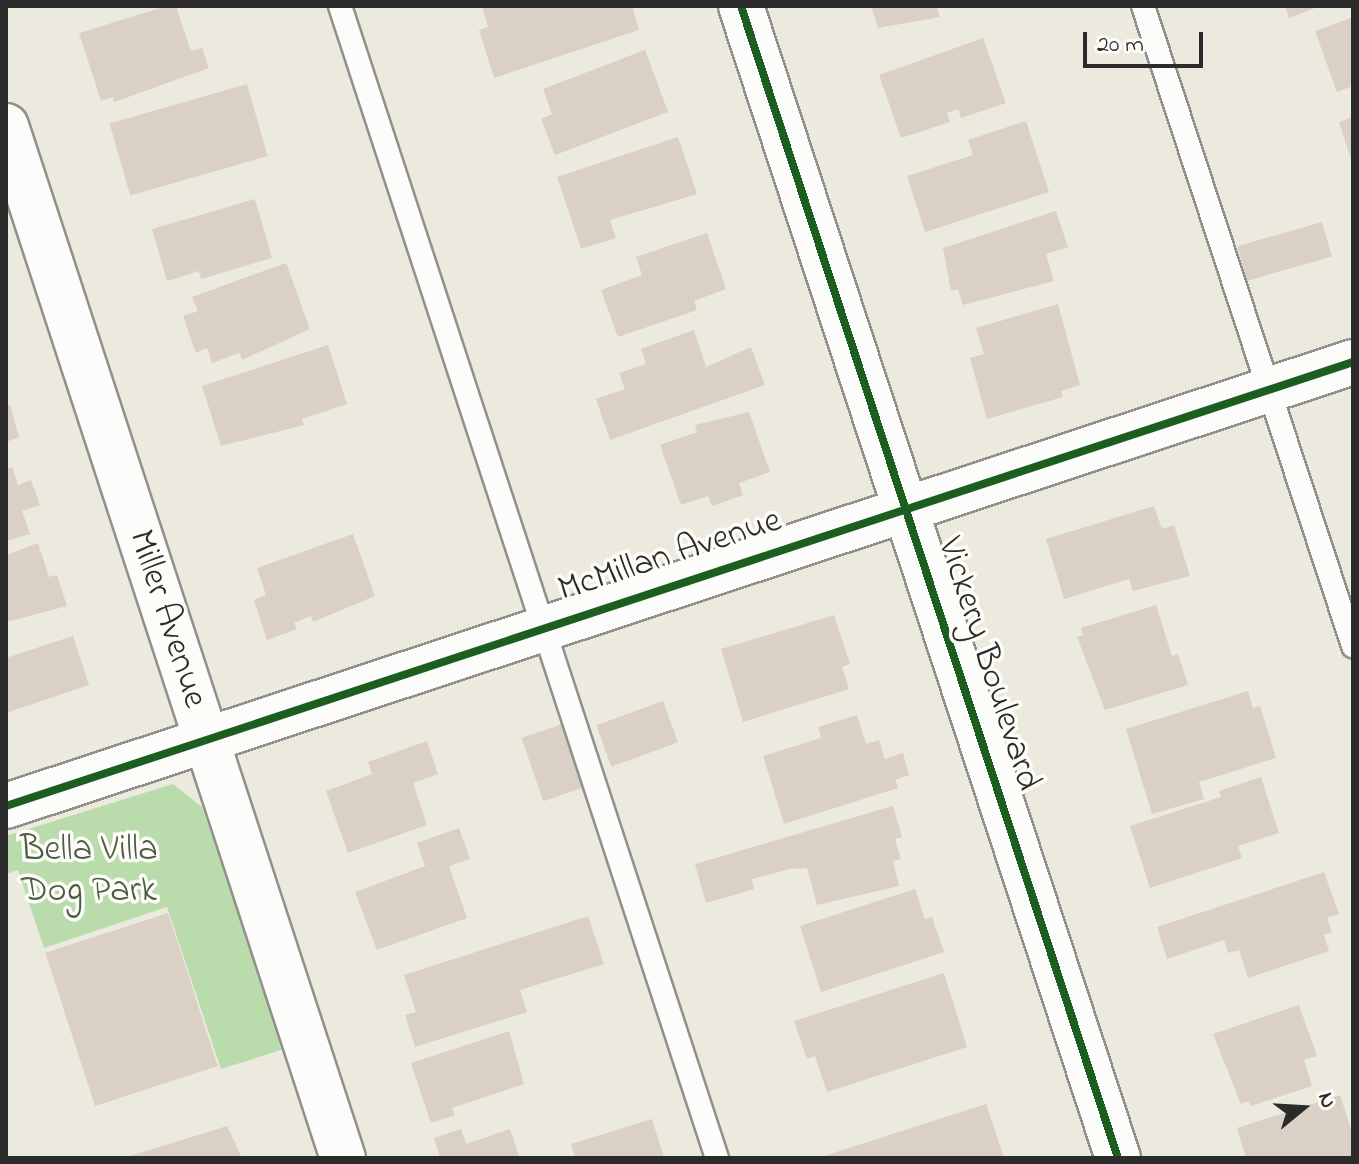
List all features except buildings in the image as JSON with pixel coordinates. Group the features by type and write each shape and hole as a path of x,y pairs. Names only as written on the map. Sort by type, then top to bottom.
{"street":[{"name":"Vickery Boulevard","path":"741,6 908,508 1118,1158"},
{"name":"Miller Avenue","path":"6,126 343,1158"},
{"name":"McMillan Avenue","path":"6,806 546,625 1353,362"}],"lane":[{"path":"340,6 546,625 717,1158"},
{"path":"1143,6 1353,646"}],"green space":[{"name":"Bella Villa Dog Park","path":"173,784 202,807 284,1049 221,1069 167,907 44,948 18,870 6,874 6,836"}],"cycle path":[{"path":"741,6 1118,1158"},
{"path":"6,806 1353,362"}]}
